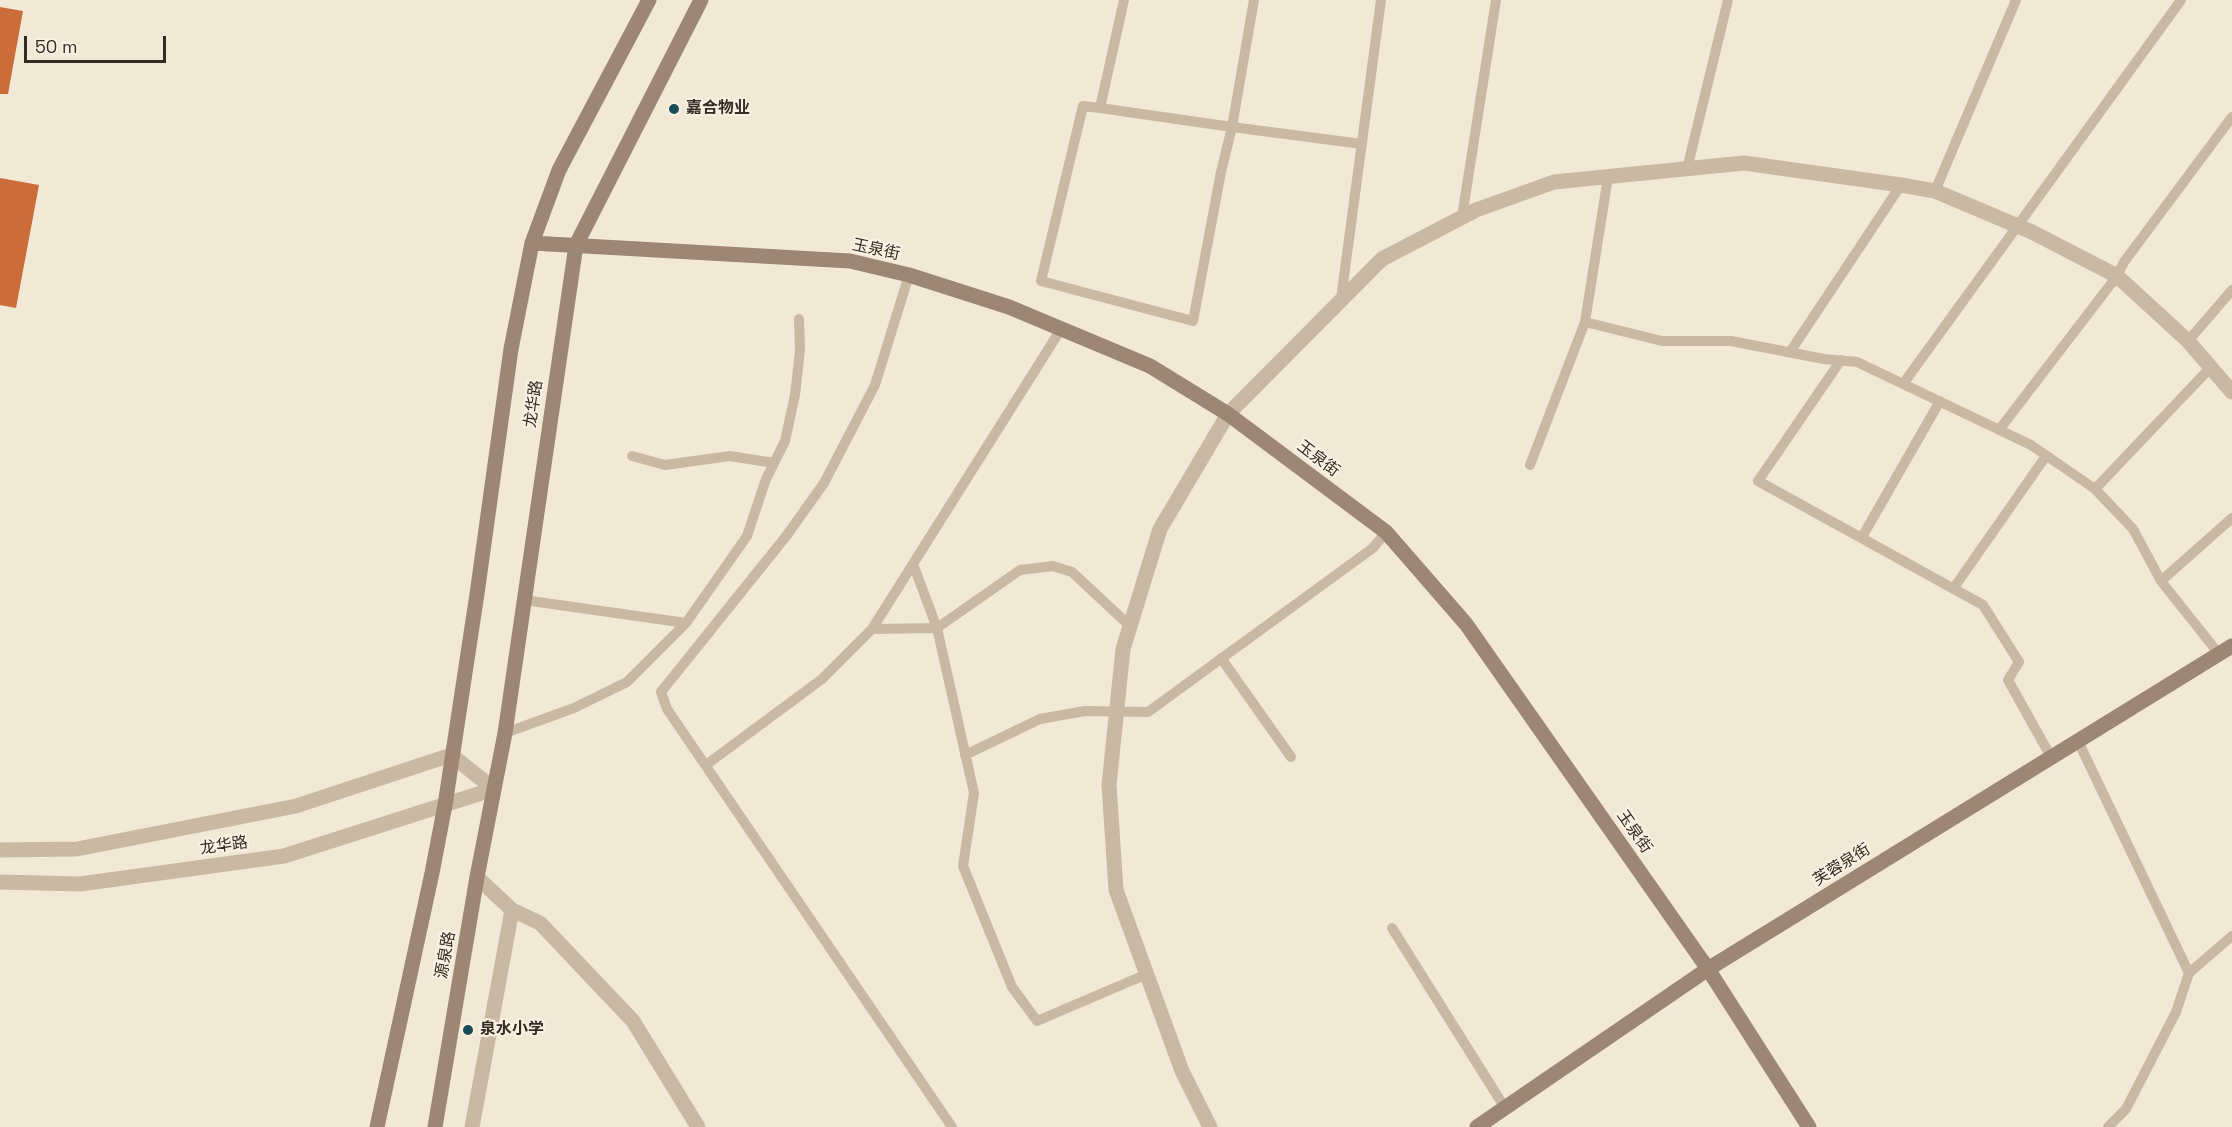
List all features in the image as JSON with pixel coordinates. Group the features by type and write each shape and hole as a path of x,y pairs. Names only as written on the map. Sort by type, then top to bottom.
{"street":[{"name":"龙华路","path":"445,805 477,594 510,349 532,243 559,170 649,0"},
{"name":"龙华路","path":"0,882 80,884 284,856 494,789 505,733 576,245 701,0"},
{"path":"1210,1127 1182,1071 1116,890 1109,785 1123,649 1160,529 1228,414 1382,259 1476,210 1554,182 1744,163 1901,185 1935,191 2018,226 2117,276 2188,341 2232,392"},
{"name":"玉泉街","path":"532,243 850,261 909,275 1009,307 1150,366 1228,414 1386,532 1466,624 1708,969 1809,1127"},
{"name":"芙蓉泉街","path":"1477,1127 1708,969 2225,650"},
{"path":"0,850 77,849 296,806 451,755 494,789"},
{"name":"源泉路","path":"435,1127 494,789"},
{"name":"源泉路","path":"377,1127 445,805"},
{"path":"477,877 512,910 540,923 633,1021 698,1127"},
{"path":"472,1127 512,910"}],"lane":[{"path":"1100,108 1124,0"},
{"path":"1254,0 1232,127 1221,172 1194,321 1041,281 1083,106 1232,127 1362,144"},
{"path":"1341,299 1380,0"},
{"path":"1462,217 1496,0"},
{"path":"1687,169 1728,0"},
{"path":"1935,191 2016,0"},
{"path":"1903,384 2181,0"},
{"path":"1999,430 2117,276 2124,262 2232,117"},
{"path":"1530,465 1585,322 1608,177"},
{"path":"1790,352 1901,185"},
{"path":"909,275 875,385 824,483 787,535 661,692 667,709 952,1127"},
{"path":"2188,341 2232,290"},
{"path":"505,733 574,708 627,682 686,622 747,536 766,479 785,441 795,394 800,350 799,319"},
{"path":"1585,322 1662,341 1731,341 1857,362 2031,445 2095,489 2133,529 2160,581 2225,650"},
{"path":"706,765 822,679 872,629 1060,329"},
{"path":"1840,360 1758,481 1983,605 2019,662 2008,680 2051,757"},
{"path":"2095,489 2211,367"},
{"path":"1862,537 1940,401"},
{"path":"632,456 665,465 730,456 774,464"},
{"path":"1953,589 2046,456"},
{"path":"2160,581 2232,518"},
{"path":"965,755 1040,719 1085,711 1148,712 1373,548 1386,532"},
{"path":"913,564 937,628 974,794 963,866 1012,987 1037,1021 1147,974"},
{"path":"872,629 937,628 1020,570 1053,566 1072,572 1130,626"},
{"path":"524,600 686,622"},
{"path":"1221,658 1291,757"},
{"path":"2078,741 2189,973"},
{"path":"1392,928 1505,1108"},
{"path":"2108,1127 2126,1109 2176,1012 2189,973 2232,936"}],"building":[{"path":"0,7 23,11 8,94 0,94"},
{"path":"0,178 39,185 16,308 0,305"}],"place":[{"name":"嘉合物业","path":"674,109"},
{"name":"泉水小学","path":"468,1030"}]}
